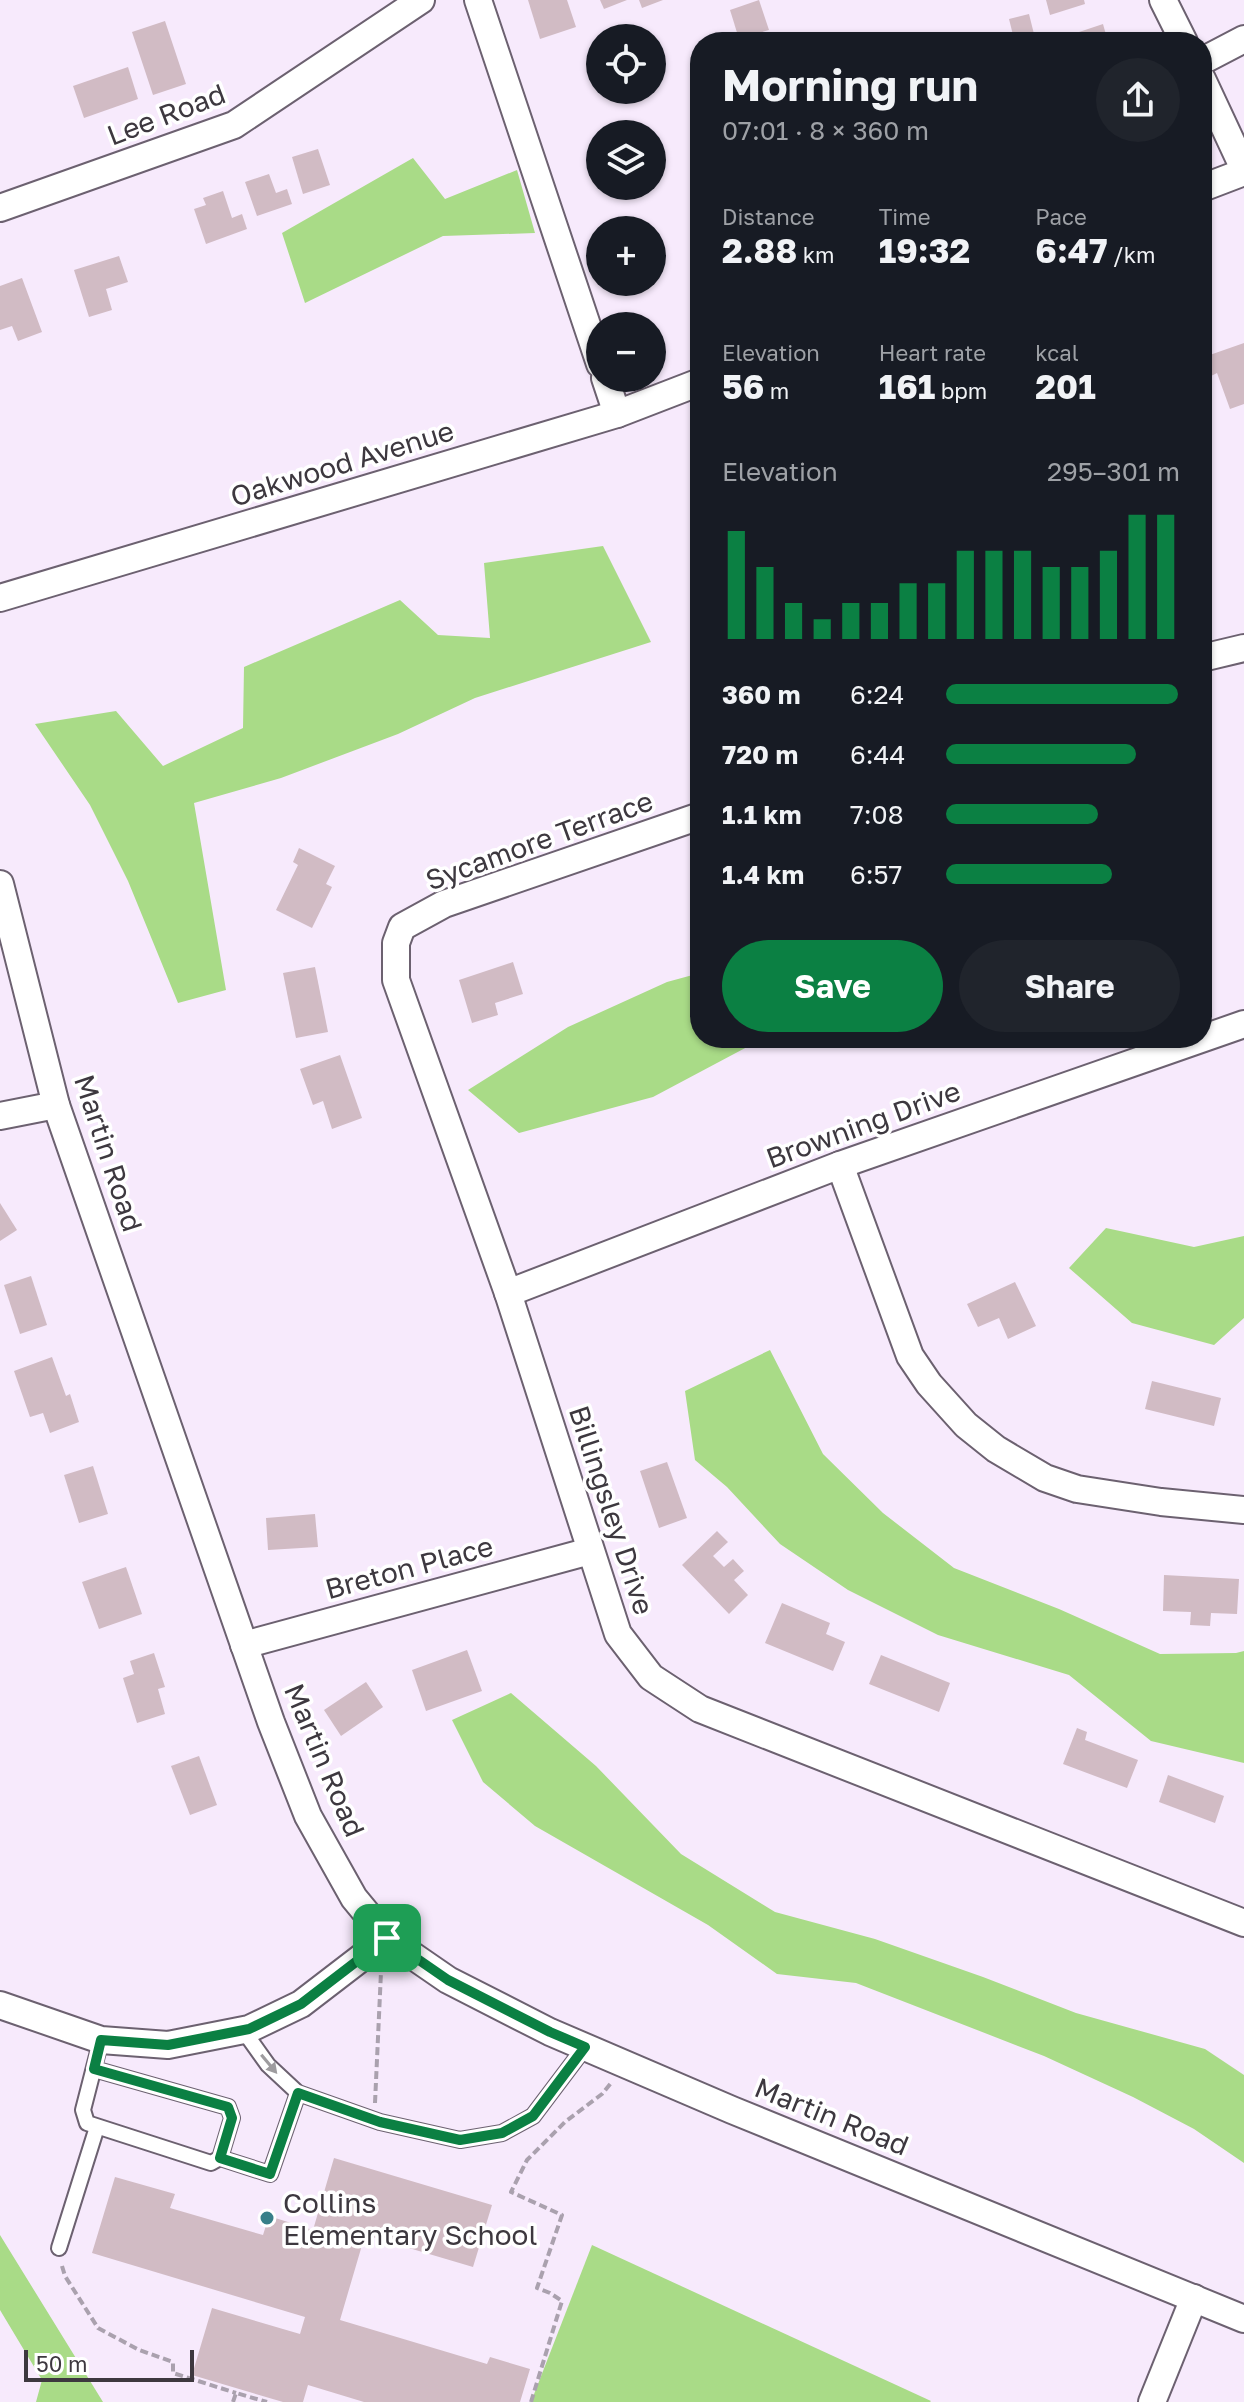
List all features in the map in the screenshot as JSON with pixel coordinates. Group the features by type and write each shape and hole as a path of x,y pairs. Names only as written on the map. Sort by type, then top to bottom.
{"street":[{"name":"Lee Road","path":"0,208 234,125 421,0"},
{"path":"478,0 586,322"},
{"path":"1163,0 1179,32"},
{"path":"1212,56 1244,39"},
{"path":"1212,101 1244,170 1212,184"},
{"name":"Oakwood Avenue","path":"0,598 617,414 690,386"},
{"path":"610,392 617,414"},
{"path":"1212,656 1244,648"},
{"name":"Sycamore Terrace","path":"402,927 444,904 690,819"},
{"name":"Martin Road","path":"0,884 56,1105 271,1722 308,1816 354,1898 387,1938 448,1980 550,2032 746,2116 1244,2319"},
{"name":"Billingsley Drive","path":"402,927 396,943 396,980 508,1293 618,1634 651,1677 700,1709 1244,1923"},
{"name":"Browning Drive","path":"1212,1035 1244,1024"},
{"name":"Browning Drive","path":"508,1293 840,1165 1175,1048"},
{"path":"0,1116 56,1105"},
{"path":"840,1165 910,1356 929,1384 966,1425 996,1449 1045,1478 1077,1489 1161,1502 1244,1510"},
{"name":"Breton Place","path":"244,1645 590,1551"},
{"path":"0,2005 101,2040 168,2045 243,2030 301,2004 387,1938"},
{"path":"1152,2402 1194,2298"}],"lane":[{"path":"243,2030 268,2065 298,2093 375,2120 460,2140 502,2133 533,2116 585,2047"},
{"path":"94,2069 228,2107 232,2118 220,2158 211,2163 87,2123 83,2110 101,2040"},
{"path":"220,2158 270,2174 298,2093"},
{"path":"59,2248 97,2127"}],"path":[{"path":"375,2120 379,1980 387,1938"},
{"path":"531,2402 562,2301 537,2288 562,2215 511,2192 527,2160 565,2122 602,2094 621,2063"},
{"path":"59,2248 65,2276 98,2328 139,2350 173,2362 173,2373 267,2402"},
{"path":"233,2402 236,2393"}],"green space":[{"path":"413,158 445,199 517,170 535,233 443,236 305,303 282,233"},
{"path":"603,546 651,642 475,698 398,734 281,778 194,803 226,990 178,1003 128,881 90,805 35,724 116,711 163,766 243,728 244,667 400,600 438,635 490,638 484,563"},
{"path":"690,976 690,1048 745,1048 653,1097 519,1133 468,1090 568,1027 667,982"},
{"path":"1106,1228 1194,1247 1244,1236 1244,1318 1214,1345 1132,1323 1069,1268"},
{"path":"770,1350 823,1454 883,1513 954,1568 1059,1609 1160,1654 1244,1651 1244,1763 1151,1741 1069,1675 938,1635 848,1590 780,1544 727,1487 695,1460 685,1391"},
{"path":"511,1693 596,1766 681,1854 775,1912 875,1939 1076,2013 1205,2049 1244,2075 1244,2163 1194,2129 1044,2056 856,1983 777,1974 708,1925 535,1826 483,1782 452,1720"},
{"path":"0,2235 103,2402 36,2402 42,2380 0,2310"},
{"path":"592,2245 931,2401 531,2402"}],"building":[{"path":"528,0 567,0 576,27 540,39"},
{"path":"600,0 627,0 604,9"},
{"path":"639,0 663,0 642,8"},
{"path":"759,0 769,30 737,32 730,10"},
{"path":"1046,0 1084,0 1085,4 1050,15"},
{"path":"1029,14 1034,32 1012,32 1009,19"},
{"path":"165,21 186,84 153,95 132,32"},
{"path":"1103,24 1105,32 1079,32"},
{"path":"128,67 138,99 84,118 73,86"},
{"path":"318,149 330,185 303,194 292,157"},
{"path":"269,174 276,193 287,189 292,204 257,216 245,182"},
{"path":"223,191 232,218 242,214 247,229 206,244 194,209 206,205 203,198"},
{"path":"119,256 128,282 106,289 112,310 89,317 74,270"},
{"path":"22,278 42,332 18,341 12,326 0,330 0,286"},
{"path":"1244,343 1244,404 1230,409 1217,373 1212,376 1212,354"},
{"path":"299,848 335,866 326,884 332,887 312,928 276,910 298,865 293,862"},
{"path":"513,962 523,994 495,1003 498,1015 472,1023 459,980"},
{"path":"315,967 328,1032 296,1038 283,973"},
{"path":"340,1055 362,1118 332,1129 323,1101 313,1105 300,1069"},
{"path":"0,1203 17,1230 0,1241"},
{"path":"31,1276 47,1325 20,1334 4,1285"},
{"path":"1015,1282 1036,1326 1008,1339 999,1318 978,1327 967,1304"},
{"path":"52,1357 66,1396 70,1394 79,1422 50,1433 43,1413 30,1417 14,1371"},
{"path":"1152,1381 1221,1398 1214,1426 1145,1409"},
{"path":"667,1462 687,1518 659,1528 640,1471"},
{"path":"93,1466 108,1514 79,1523 64,1475"},
{"path":"315,1514 318,1547 268,1550 266,1518"},
{"path":"717,1531 728,1542 713,1556 724,1567 733,1559 744,1571 734,1580 748,1595 729,1614 682,1565"},
{"path":"126,1567 142,1614 99,1629 82,1582"},
{"path":"1164,1575 1239,1579 1237,1614 1211,1613 1210,1626 1190,1625 1191,1612 1163,1611"},
{"path":"782,1603 830,1623 826,1634 845,1642 833,1671 765,1643"},
{"path":"467,1650 482,1691 426,1711 412,1670"},
{"path":"154,1653 165,1687 158,1689 165,1714 137,1723 123,1678 134,1674 130,1661"},
{"path":"881,1655 950,1683 939,1712 869,1684"},
{"path":"366,1682 383,1707 341,1736 324,1710"},
{"path":"1077,1728 1087,1732 1085,1740 1138,1760 1127,1788 1063,1764"},
{"path":"199,1756 217,1805 190,1815 171,1766"},
{"path":"1168,1775 1224,1796 1215,1823 1159,1802"},
{"path":"334,2158 492,2205 473,2267 365,2235 340,2320 487,2364 490,2357 530,2369 520,2402 364,2402 308,2385 303,2402 283,2402 192,2375 212,2308 300,2334 305,2317 92,2253 115,2177 175,2194 170,2208 263,2235 269,2216 313,2230"}],"place":[{"name":"Collins Elementary School","path":"267,2218"}],"route":[{"path":"387,1938 448,1980 585,2047 533,2116 502,2133 460,2140 380,2122 298,2093 270,2174 220,2158 232,2118 228,2107 94,2069 101,2040 168,2045 249,2029 301,2004 387,1938"}]}
